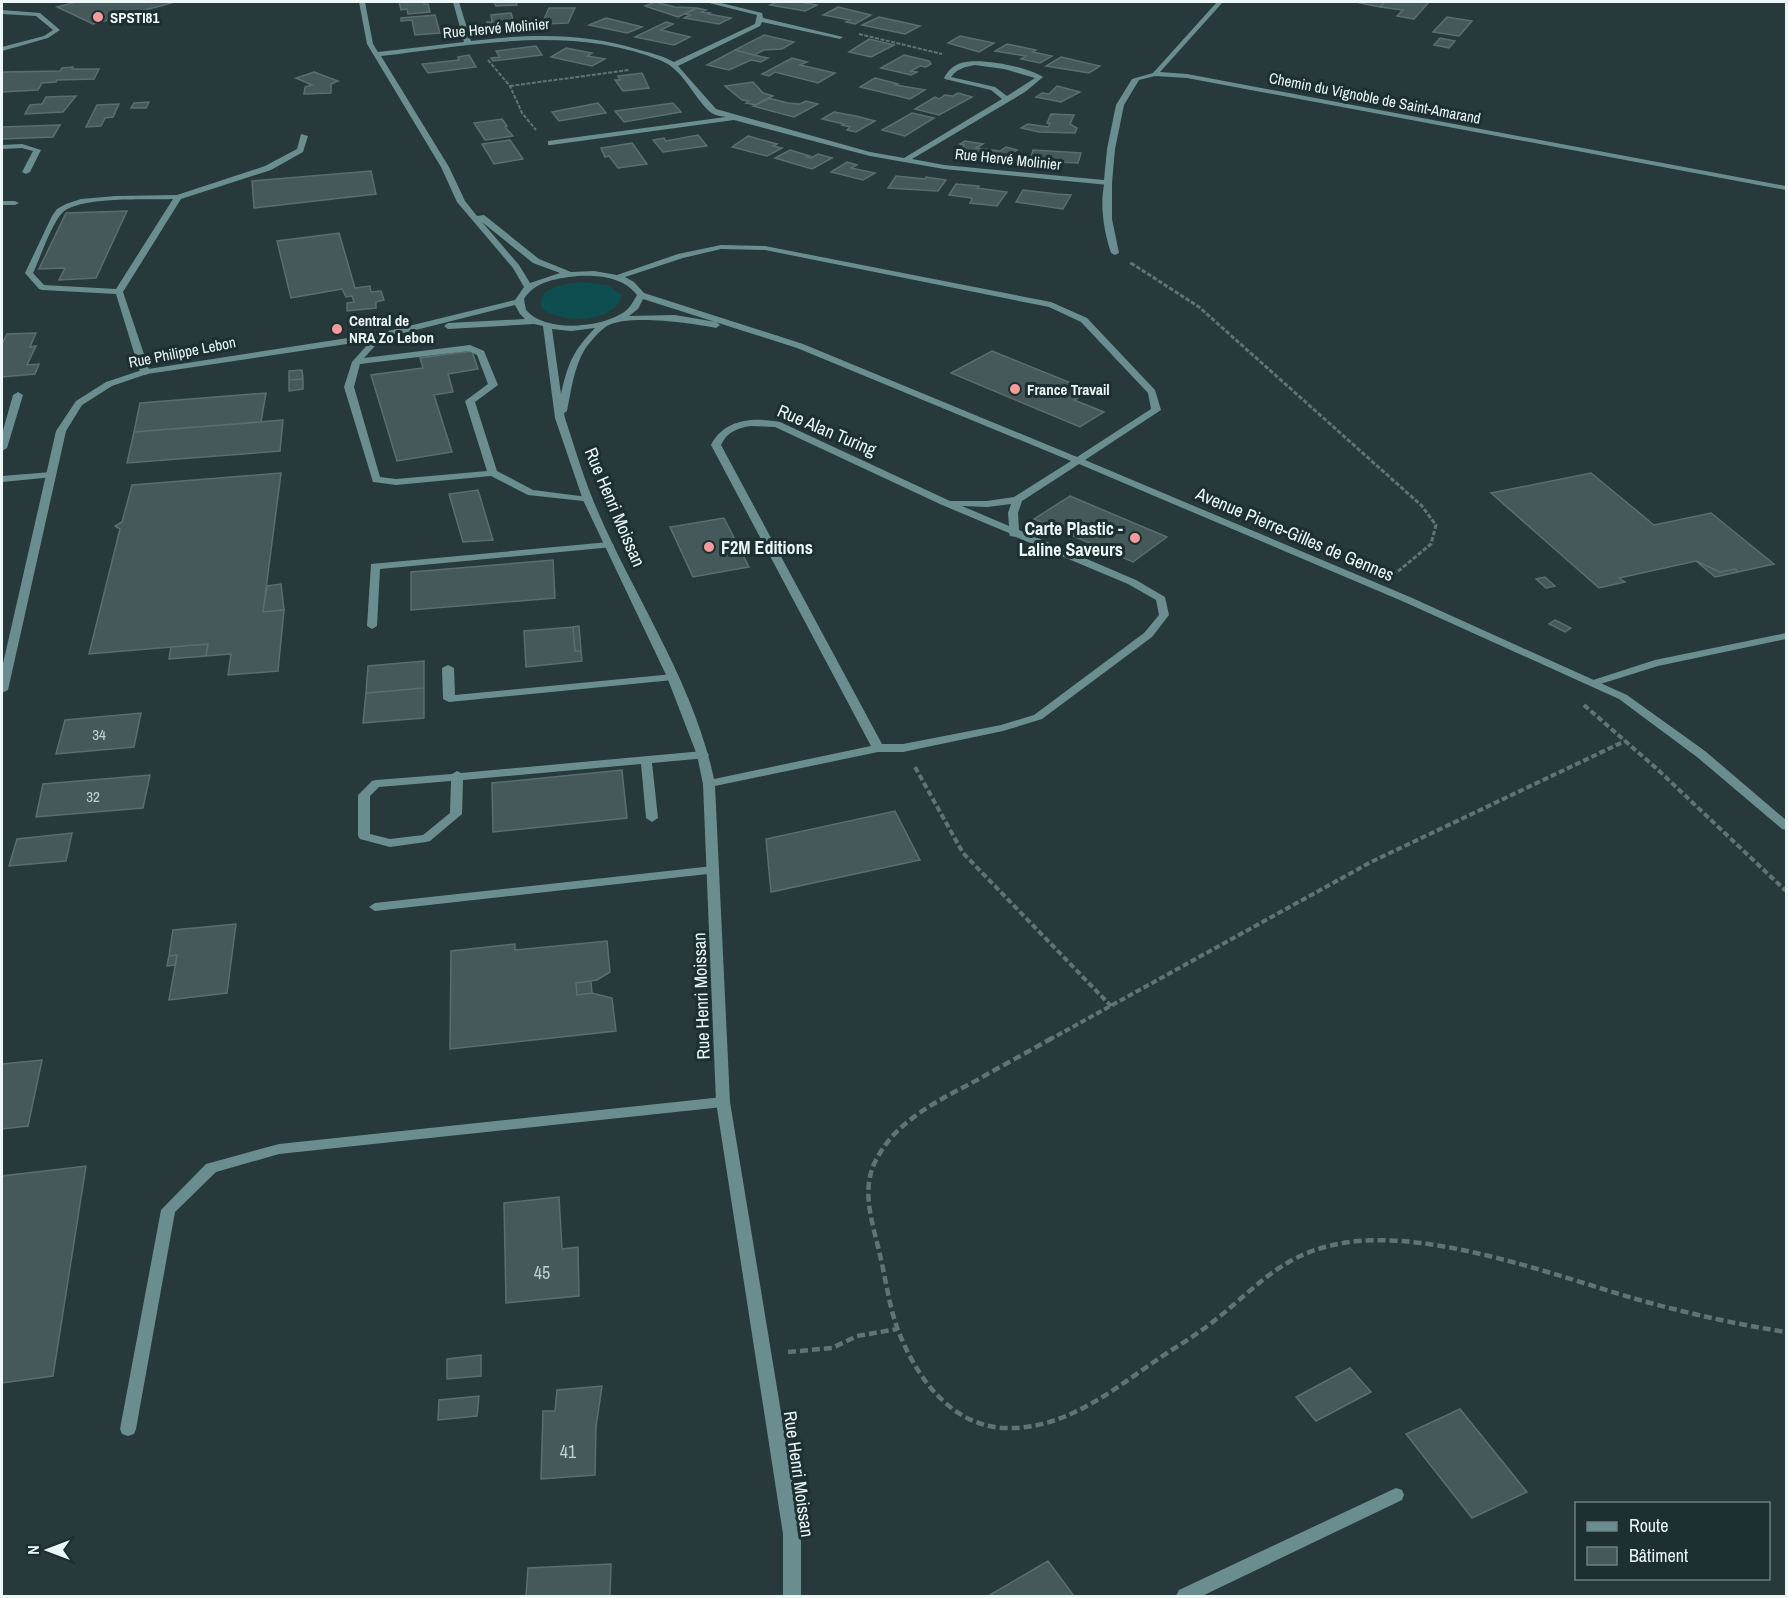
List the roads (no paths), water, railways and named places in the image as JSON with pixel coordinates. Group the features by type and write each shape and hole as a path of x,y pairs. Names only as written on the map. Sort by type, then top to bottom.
{"street":[{"path":"362,2 370,44 445,167 461,202 516,267 529,288"},
{"path":"456,2 472,42"},
{"path":"674,65 758,25 760,14 711,2"},
{"path":"1114,253 1107,195 1111,149 1120,105 1136,79 1155,74 1220,2"},
{"path":"2,12 38,14 57,30 46,37 2,49"},
{"path":"759,19 840,37"},
{"name":"Rue Hervé Molinier","path":"377,54 521,36 562,36 614,44 674,65 712,111 735,118 870,154 944,167 1108,183"},
{"name":"Rue Hervé Molinier","path":"905,160 1007,99 1040,77 975,62 960,65 948,73 947,78 993,88 1007,99"},
{"name":"Chemin du Vignoble de Saint-Amarand","path":"1155,74 1187,76 1786,188"},
{"name":"Rue Hervé Molinier","path":"552,143 735,118"},
{"path":"119,292 42,287 29,273 60,210 73,203 98,199 178,197 268,168 300,150 304,136"},
{"path":"2,147 22,146 37,150 26,172"},
{"path":"145,372 119,292 178,197"},
{"path":"461,202 536,261 570,274"},
{"path":"2,203 15,203"},
{"name":"Rue Alan Turing","path":"618,277 681,256 721,247 765,248 1051,305 1084,320 1152,392 1156,410 1017,500 987,504 946,503"},
{"path":"570,274 603,274 618,277 629,282 641,295 639,303 633,312 604,324 585,327 547,325 535,321 520,309 519,302 529,288 554,277 570,274"},
{"name":"Avenue Pierre-Gilles de Gennes","path":"641,295 800,346 1372,585 1594,683 1623,697 1701,754 1786,826"},
{"name":"Rue Philippe Lebon","path":"2,690 61,431 80,404 109,384 145,372 380,336 519,302"},
{"name":"Avenue Pierre-Gilles de Gennes","path":"621,318 675,318 756,332"},
{"name":"Rue Philippe Lebon","path":"414,328 535,321"},
{"path":"560,418 570,374 581,348 604,324"},
{"name":"Rue Henri Moissan","path":"547,325 560,418 588,500 673,677 703,755 709,784 723,1102 792,1534 792,1596"},
{"path":"380,336 356,362 349,387 376,480 396,482 493,473 531,492 588,500"},
{"path":"356,362 470,348 481,353 493,385 470,401 493,473"},
{"path":"2,448 18,395"},
{"name":"Rue Alan Turing","path":"709,784 878,748 903,748 1003,728 1038,717 1148,635 1164,615 1161,600 1132,582 1014,534 777,424 756,423 736,427 726,430 718,437 716,445 878,748"},
{"path":"2,479 51,475"},
{"path":"1014,534 1013,513 1017,500"},
{"path":"372,626 375,566 609,545"},
{"path":"1594,683 1655,663 1786,636"},
{"path":"448,668 449,699 673,677"},
{"path":"457,775 456,814 426,838 390,843 364,836 364,795 376,784 457,775 703,755"},
{"path":"646,760 652,818"},
{"path":"375,907 713,870"},
{"path":"128,1429 168,1210 211,1168 279,1149 723,1102"},
{"path":"1185,1596 1396,1495"}],"place":[{"name":"SPSTI81","path":"98,17"},
{"name":"Central de NRA Zo Lebon","path":"337,329"},
{"name":"France Travail","path":"1015,389"},
{"name":"Carte Plastic - Laline Saveurs","path":"1135,538"},
{"name":"F2M Editions","path":"709,547"}]}
